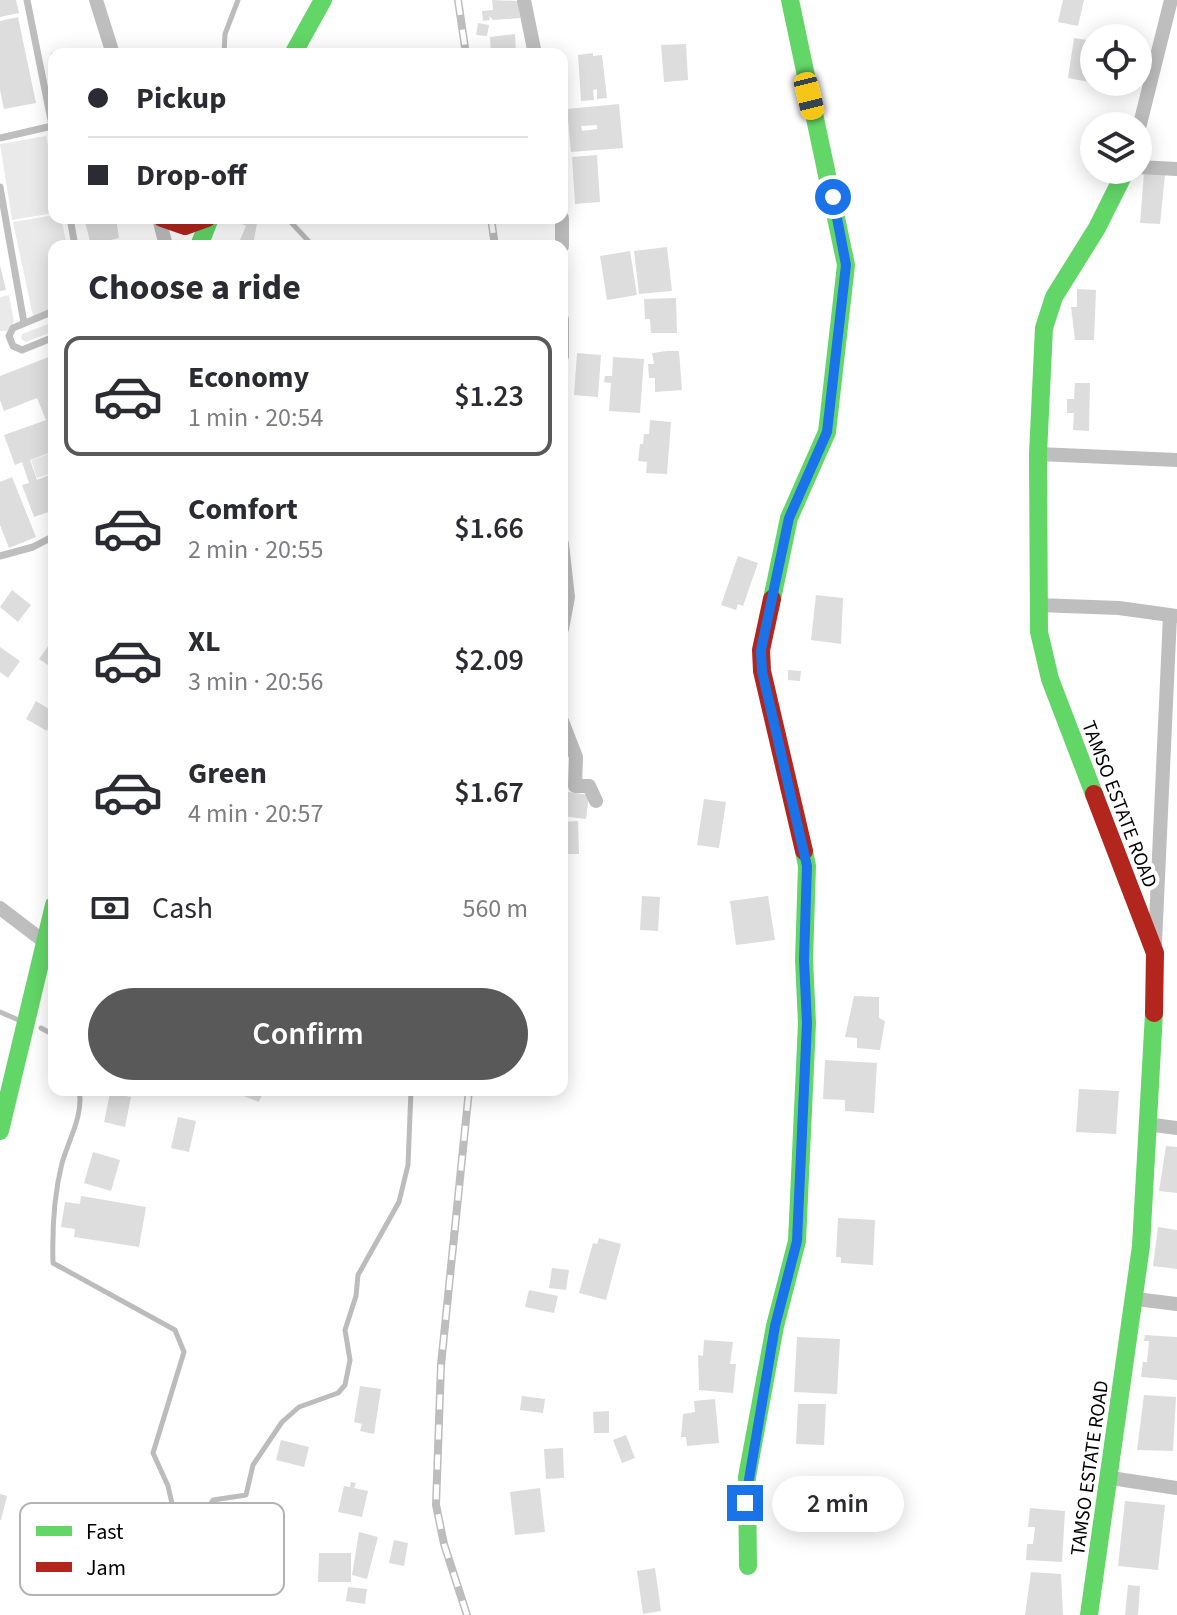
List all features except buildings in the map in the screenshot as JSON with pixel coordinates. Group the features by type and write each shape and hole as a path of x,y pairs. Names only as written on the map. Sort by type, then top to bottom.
{"street":[{"path":"96,0 111,48"},
{"path":"296,48 323,0"},
{"path":"524,0 534,48"},
{"path":"748,1566 747,1477 775,1326 797,1241 807,1023 804,960 807,866 762,671 762,639 789,518 827,432 846,265 790,0"},
{"path":"1143,112 1171,0"},
{"path":"1152,168 1177,169"},
{"name":"TAMSO ESTATE ROAD","path":"1089,1615 1136,1299 1143,1223 1155,953 1050,679 1040,645 1038,454 1042,350 1048,312 1108,210 1120,184"},
{"path":"1038,454 1177,460"},
{"path":"1038,605 1119,608 1174,616 1155,953"},
{"path":"568,736 576,757 575,786 589,786 596,801"},
{"path":"0,908 46,943"},
{"path":"0,1131 48,934"},
{"path":"1146,1124 1177,1128"},
{"path":"1136,1299 1177,1304"},
{"path":"1111,1478 1177,1488"}],"lane":[{"path":"27,0 48,106"},
{"path":"0,138 48,132"},
{"path":"0,187 24,323"},
{"path":"48,313 10,331 17,349 48,339"},
{"path":"0,556 33,547 48,539"}],"shaded area":[{"path":"46,136 48,214 12,220 0,144"},
{"path":"48,216 48,224 62,224 66,240 48,240 48,315 34,321 13,222"},
{"path":"9,295 14,322 7,331 0,331 0,297"},
{"path":"48,324 48,333 26,342 21,339 22,334"},
{"path":"48,454 48,474 37,478 31,460"}],"waterway":[{"path":"224,48 225,34 238,0"},
{"path":"293,224 307,240"},
{"path":"0,1012 21,1021"},
{"path":"41,1028 48,1032"},
{"path":"80,1096 78,1117 57,1187 53,1263 175,1330 184,1352 153,1453 172,1503"},
{"path":"211,1503 213,1500 246,1495 253,1465 282,1422 299,1407 338,1393 345,1385 350,1360 345,1330 356,1296 358,1275 399,1202 408,1165 411,1096"}],"railway":[{"path":"458,0 465,48"},
{"path":"492,224 494,240"},
{"path":"467,1615 444,1544 436,1505 441,1365 468,1096"}],"traffic: fast":[{"path":"296,48 323,0"},
{"path":"772,599 789,518 827,432 846,265 790,0"},
{"path":"1094,794 1050,679 1039,632 1038,454 1044,328 1054,297 1097,228 1119,184"},
{"path":"201,240 208,224"},
{"path":"748,1566 747,1477 775,1326 797,1241 807,1023 804,960 807,866 804,851"},
{"path":"0,1131 48,930"},
{"path":"1089,1615 1141,1246 1154,1013"}],"traffic: jam":[{"path":"179,224 190,224"},
{"path":"772,599 761,650 762,671 804,851"},
{"path":"1094,794 1155,953 1154,1013"}],"route":[{"path":"745,1503 775,1326 797,1241 807,1023 804,960 807,866 762,671 761,650 789,518 827,432 846,265 833,197"}]}
